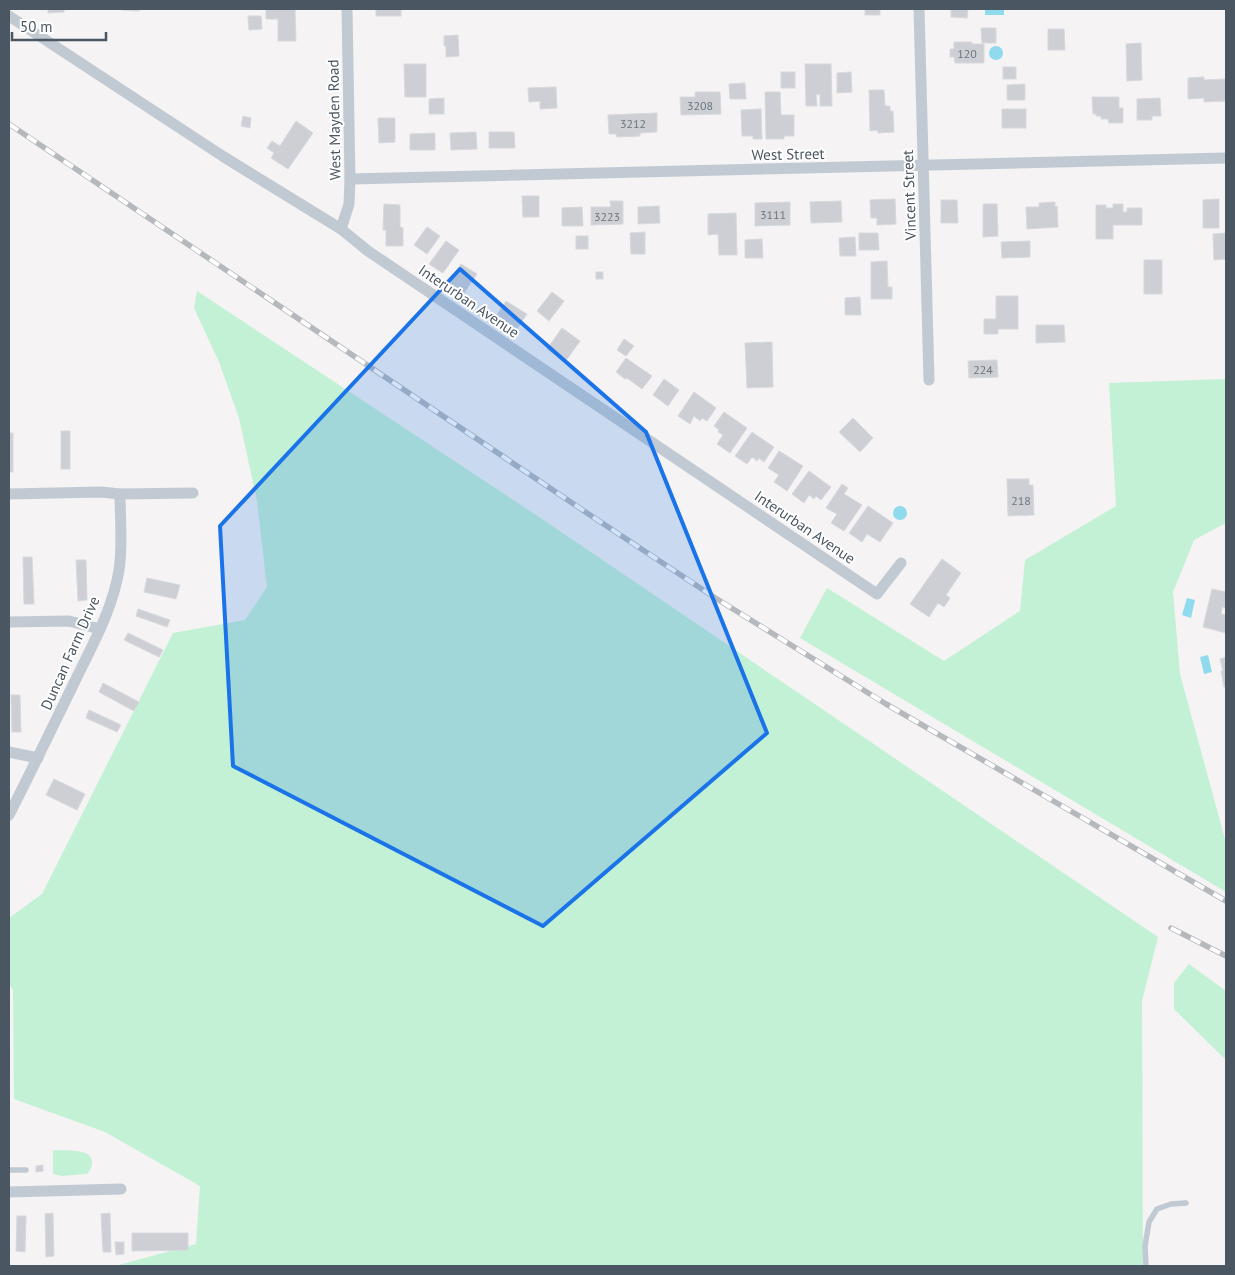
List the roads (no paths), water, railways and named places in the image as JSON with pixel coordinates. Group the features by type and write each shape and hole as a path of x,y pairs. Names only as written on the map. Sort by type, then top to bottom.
{"street":[{"name":"West Mayden Road","path":"340,229 349,204 350,179 347,9"},
{"name":"Vincent Street","path":"919,9 929,380"},
{"name":"Interurban Avenue","path":"9,16 224,157 340,229 368,252 877,594 901,563"},
{"name":"West Street","path":"350,179 1226,158"},
{"path":"9,494 193,493"},
{"name":"Duncan Farm Drive","path":"9,815 100,629 112,599 119,571 120,494"},
{"path":"9,622 69,621 100,629"},
{"path":"9,752 38,758"},
{"path":"9,1192 121,1189"}],"lane":[{"path":"9,1170 26,1170"},
{"path":"1146,1266 1145,1246 1149,1222 1157,1209 1170,1204 1186,1203"}],"water":[{"path":"985,9 1004,9 1004,15 985,15"},
{"path":"996,46 1001,48 1003,53 1001,58 996,60 991,58 989,53 991,48"},
{"path":"897,506 903,506 907,513 903,520 897,520 893,516 893,510"},
{"path":"1187,598 1195,600 1191,618 1182,615"},
{"path":"1208,655 1212,672 1204,674 1200,657"}],"railway":[{"path":"9,124 717,599 886,704 1226,901"},
{"path":"1171,928 1226,956"}]}
